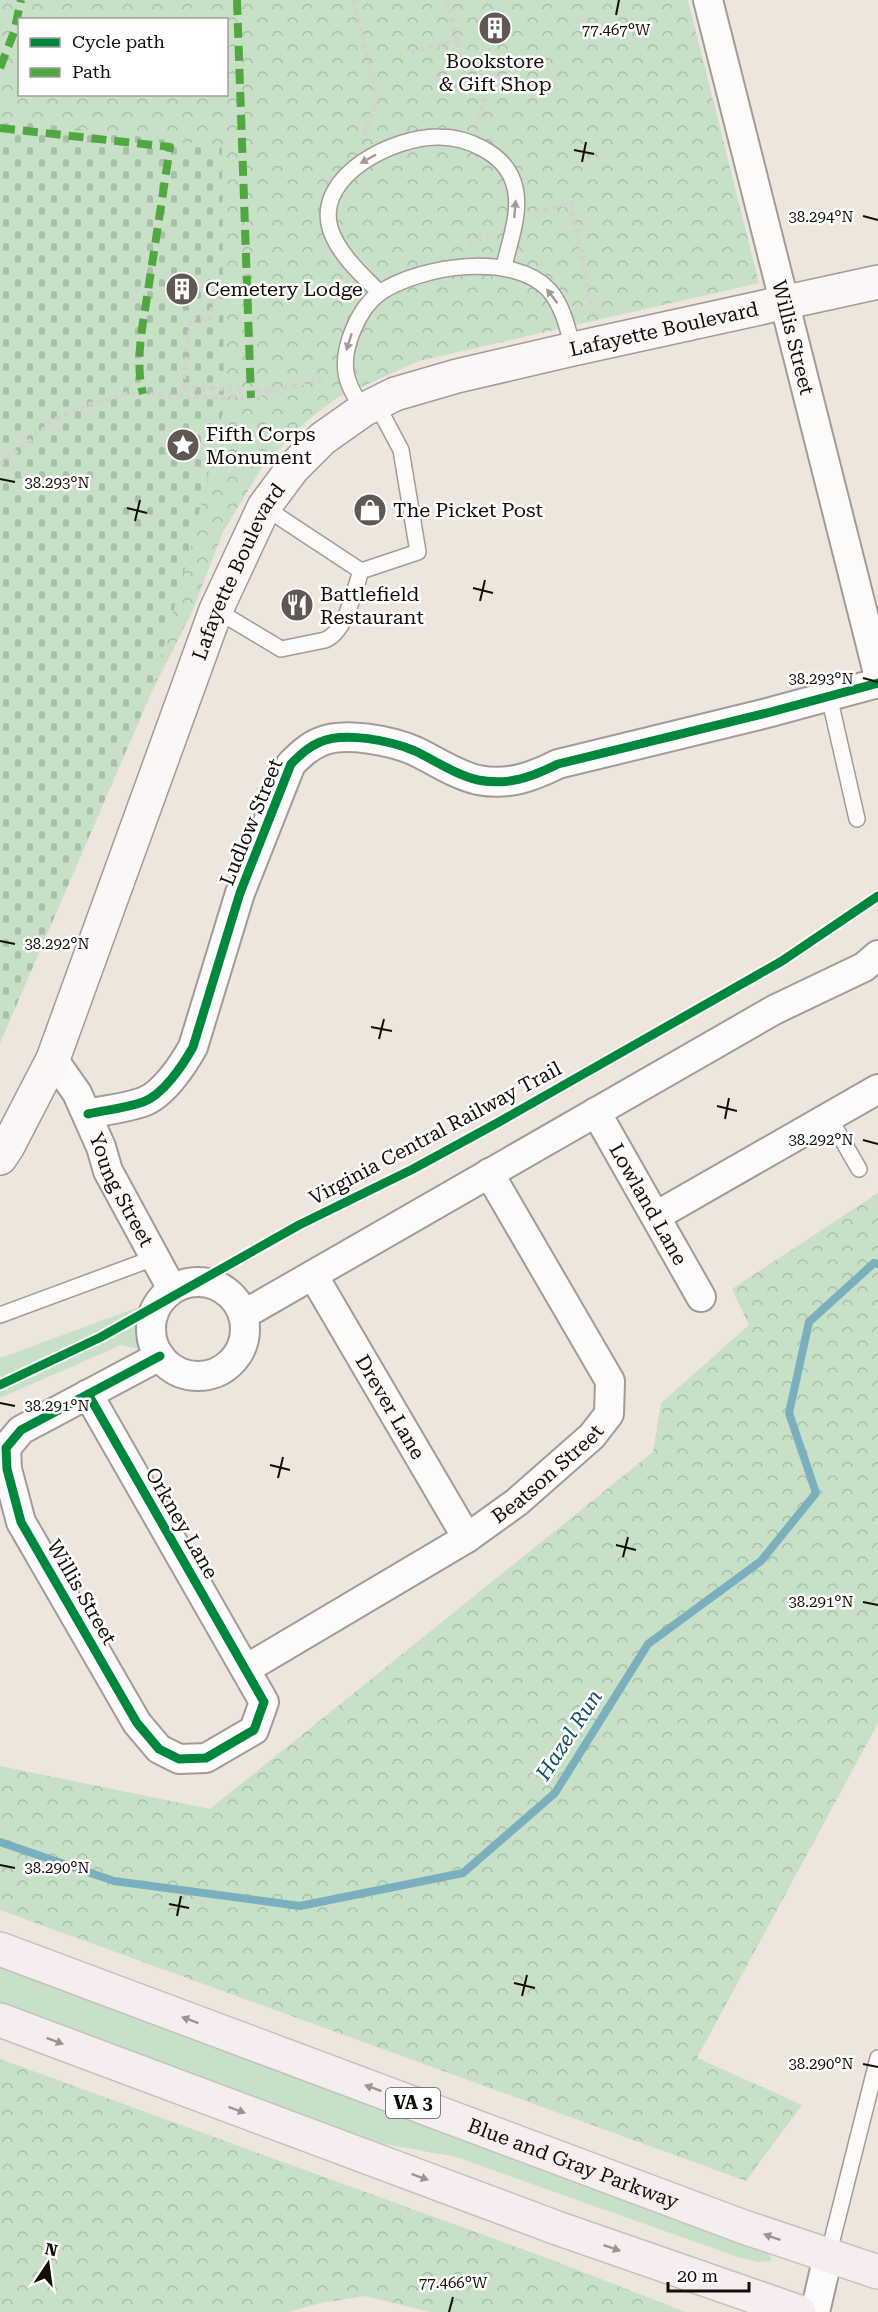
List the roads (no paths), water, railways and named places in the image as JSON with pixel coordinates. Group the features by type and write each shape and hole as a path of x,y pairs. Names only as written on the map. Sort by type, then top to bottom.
{"highway":[{"name":"Blue and Gray Parkway","path":"0,1949 741,2226 878,2272"},
{"path":"0,2020 546,2224 799,2312"}],"main road":[{"name":"Lafayette Boulevard","path":"0,1158 53,1059 216,610 264,507 293,468 322,439 370,407 395,394 457,376 878,282"}],"street":[{"name":"Willis Street","path":"708,0 878,674"},
{"name":"Ludlow Street","path":"88,1114 145,1101 167,1084 185,1062 193,1047 240,893 291,764 305,750 322,740 342,737 376,740 413,750 453,771 477,780 502,783 528,779 558,764 878,683"},
{"path":"243,1315 774,1010 864,967 878,955"},
{"name":"Young Street","path":"53,1059 77,1093 88,1114 108,1171 172,1289"},
{"path":"656,1216 878,1089"},
{"name":"Lowland Lane","path":"596,1112 701,1297"},
{"name":"Beatson Street","path":"246,1669 467,1538 517,1502 592,1436 609,1414 610,1381 489,1173"},
{"name":"Drever Lane","path":"313,1275 467,1538"},
{"path":"202,1281 223,1290 236,1300 243,1315 246,1331 242,1347 234,1360 221,1371 206,1376 191,1376 177,1371 160,1356 152,1337 152,1322 156,1307 172,1289 202,1281"},
{"name":"Willis Street","path":"160,1356 21,1430 6,1448 10,1527 137,1723 159,1749 179,1759 206,1758 254,1730 264,1702 246,1669"},
{"name":"Orkney Lane","path":"88,1394 246,1669"},
{"path":"815,2312 828,2256"}],"lane":[{"path":"380,293 346,257 330,227 329,210 334,191 345,175 364,160 391,148 430,137 441,136 472,144 491,153 505,166 513,181 516,196 515,216 504,266"},
{"path":"361,571 418,552 401,450 370,407 348,384 345,372 346,350 362,314 380,293 405,280 439,271 474,266 504,266 530,277 549,290 566,322 573,349"},
{"path":"264,507 361,571"},
{"path":"216,610 281,649 325,640 332,638 343,622 361,571"},
{"path":"828,696 857,819"},
{"path":"829,1117 859,1169"},
{"path":"0,1315 154,1258"},
{"path":"828,2256 875,2082 878,2058"}],"waterway":[{"name":"Hazel Run","path":"0,1842 114,1881 300,1906 463,1873 555,1793 648,1644 761,1561 816,1493 789,1413 809,1322 874,1263 878,1264"}],"place":[{"name":"Bookstore & Gift Shop","path":"495,28"},
{"name":"Cemetery Lodge","path":"182,289"},
{"name":"Fifth Corps Monument","path":"183,445"},
{"name":"The Picket Post","path":"370,510"},
{"name":"Battlefield Restaurant","path":"297,605"}]}
